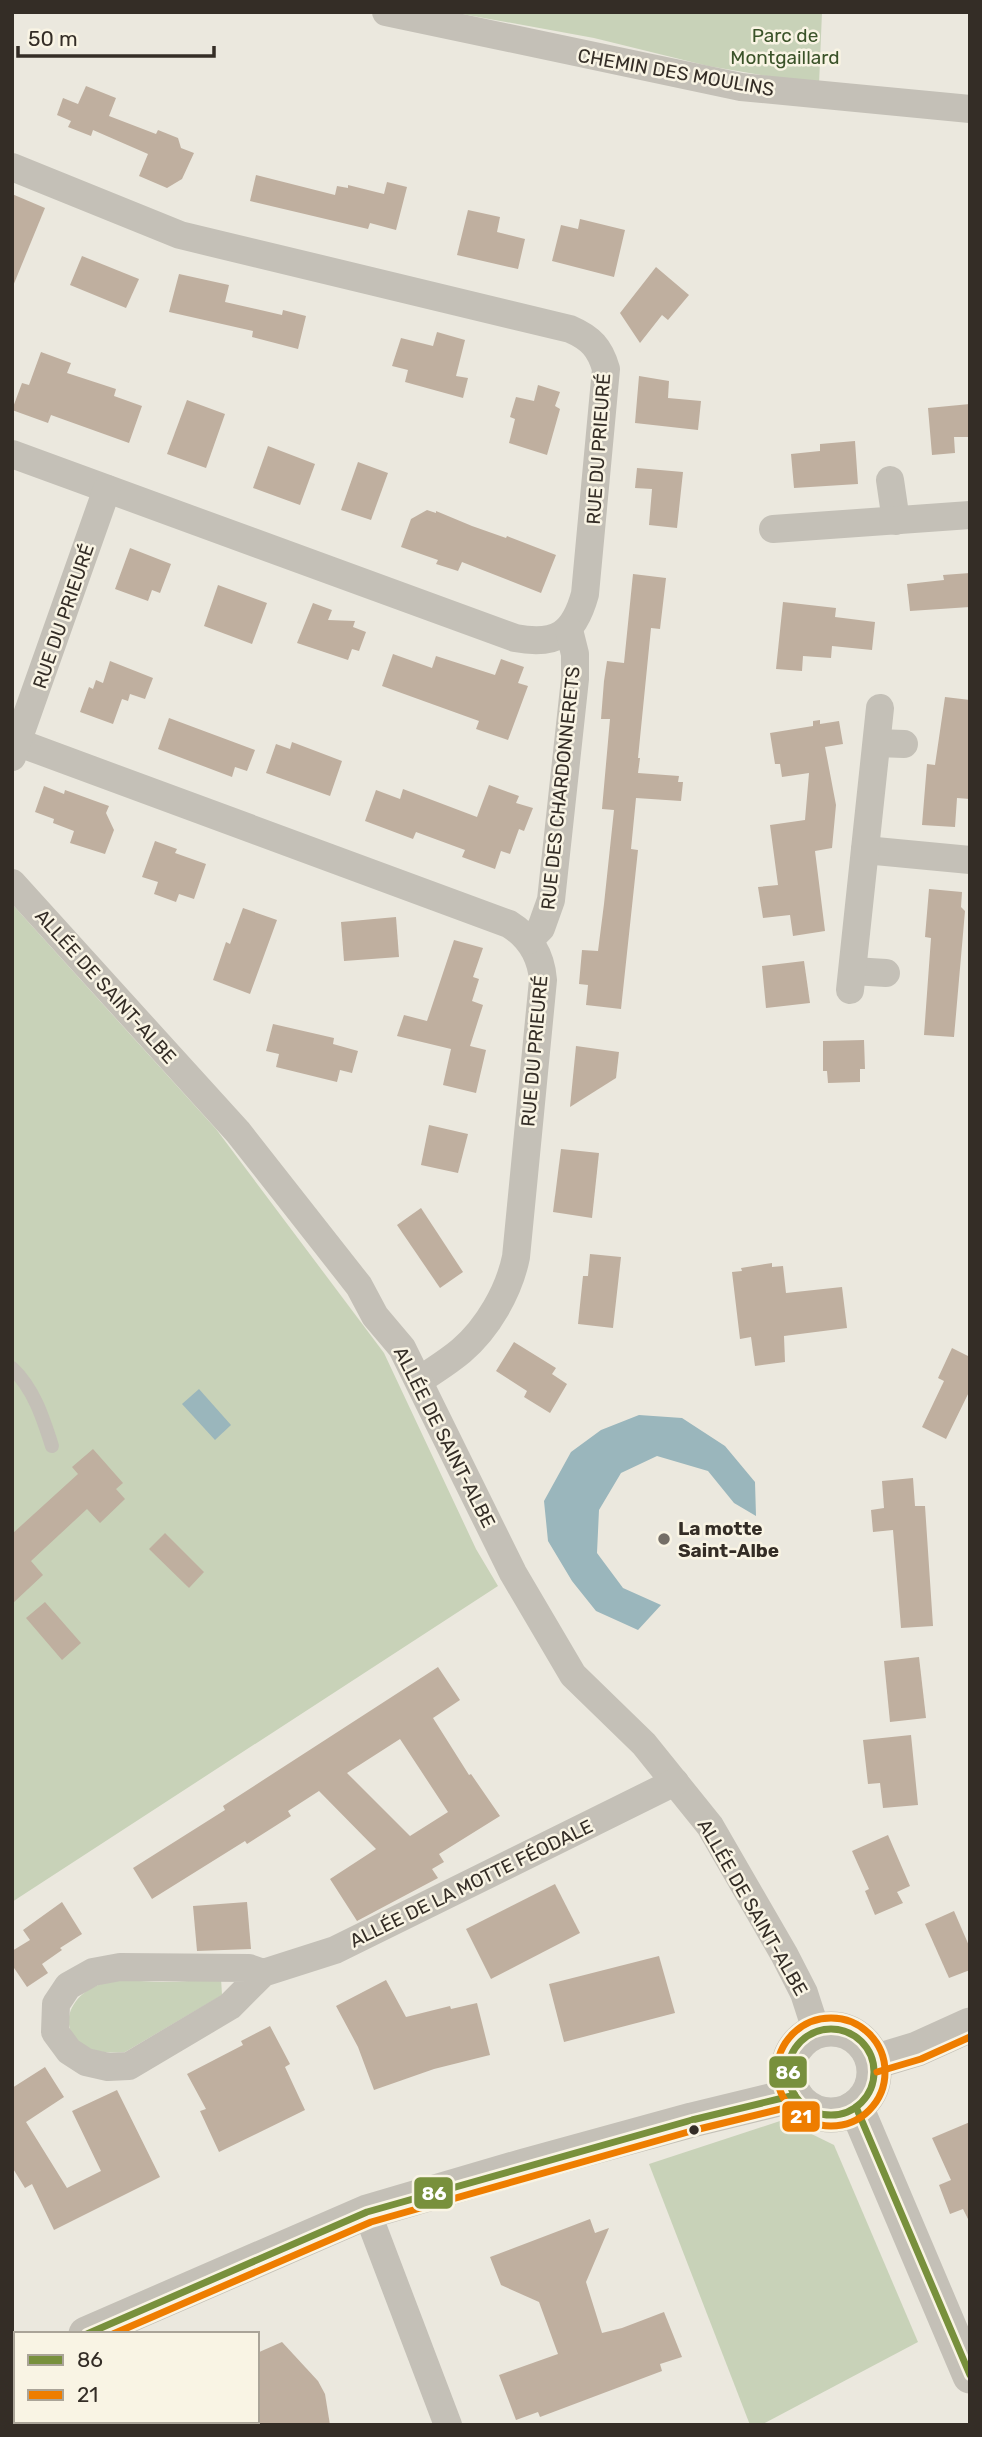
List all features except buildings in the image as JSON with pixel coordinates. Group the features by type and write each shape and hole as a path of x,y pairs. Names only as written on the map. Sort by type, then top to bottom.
{"street":[{"name":"CHEMIN DES MOULINS","path":"386,12 741,87 970,109"},
{"name":"RUE DU PRIEURÉ","path":"12,167 180,235 586,336 602,355 606,369 606,386 587,581 582,606 569,630"},
{"path":"12,454 515,638 547,640 569,630"},
{"path":"890,480 896,521"},
{"name":"RUE DU PRIEURÉ","path":"107,489 15,750 509,924 529,940 539,957 542,980 512,1276 490,1316 462,1350 420,1380"},
{"path":"774,529 970,515"},
{"name":"RUE DES CHARDONNERETS","path":"529,940 541,928 551,900 575,679 575,654 569,630"},
{"path":"880,708 891,743 865,850 851,980 886,972"},
{"path":"865,850 970,860"},
{"name":"ALLÉE DE SAINT-ALBE","path":"12,883 238,1132 359,1286 375,1316 402,1348 420,1380 513,1573 573,1675 644,1744 710,1826 784,1954 804,1993 816,2031"},
{"name":"ALLÉE DE LA MOTTE FÉODALE","path":"263,1973 249,1968 120,1967 93,1972 68,1986 56,2004 55,2032 69,2051 86,2062 108,2067 129,2066 230,2006 263,1973 335,1950 675,1782"},
{"path":"874,2063 917,2049 970,2025"},
{"path":"831,2028 846,2031 858,2038 868,2049 874,2063 872,2088 865,2099 844,2113 830,2115 804,2106 789,2083 790,2058 796,2046 816,2031 831,2028"},
{"path":"91,2332 367,2212 602,2144 795,2095"},
{"path":"856,2107 970,2376"},
{"path":"367,2212 448,2425"}],"lane":[{"path":"12,1368 29,1388 52,1446"}],"green space":[{"name":"Parc de Montgaillard","path":"451,12 822,12 819,85 708,66 594,38"},
{"path":"12,904 216,1129 384,1353 476,1549 498,1586 12,1902"},
{"path":"221,1978 222,1995 125,2052 94,2050 82,2044 69,2027 72,2008 78,1999 98,1985 122,1981 169,1982"},
{"path":"783,2120 834,2145 918,2342 761,2425 750,2425 649,2164"}],"water":[{"path":"199,1389 231,1425 215,1440 182,1404"},
{"path":"639,1415 682,1418 725,1446 755,1482 756,1516 734,1503 708,1471 657,1456 621,1473 599,1510 597,1553 623,1588 661,1605 638,1630 596,1611 572,1581 548,1541 544,1501 571,1452 601,1430"}],"transit line":[{"name":"21","path":"831,2018 852,2023 869,2034 880,2051 885,2072 880,2093 869,2110 852,2121 831,2126 810,2121 793,2110 782,2093 777,2072 782,2051 793,2034 810,2023 831,2018"},
{"name":"86","path":"831,2029 855,2036 867,2048 874,2072 867,2096 855,2108 831,2115 807,2108 795,2096 788,2072 795,2048 807,2036 831,2029"},
{"name":"21","path":"877,2072 921,2059 970,2037"},
{"name":"86","path":"92,2332 367,2212 692,2120 795,2095"},
{"name":"21","path":"118,2332 371,2222 695,2130 797,2105"},
{"name":"86","path":"856,2107 970,2375"}],"place":[{"name":"La motte Saint-Albe","path":"664,1539"}]}
